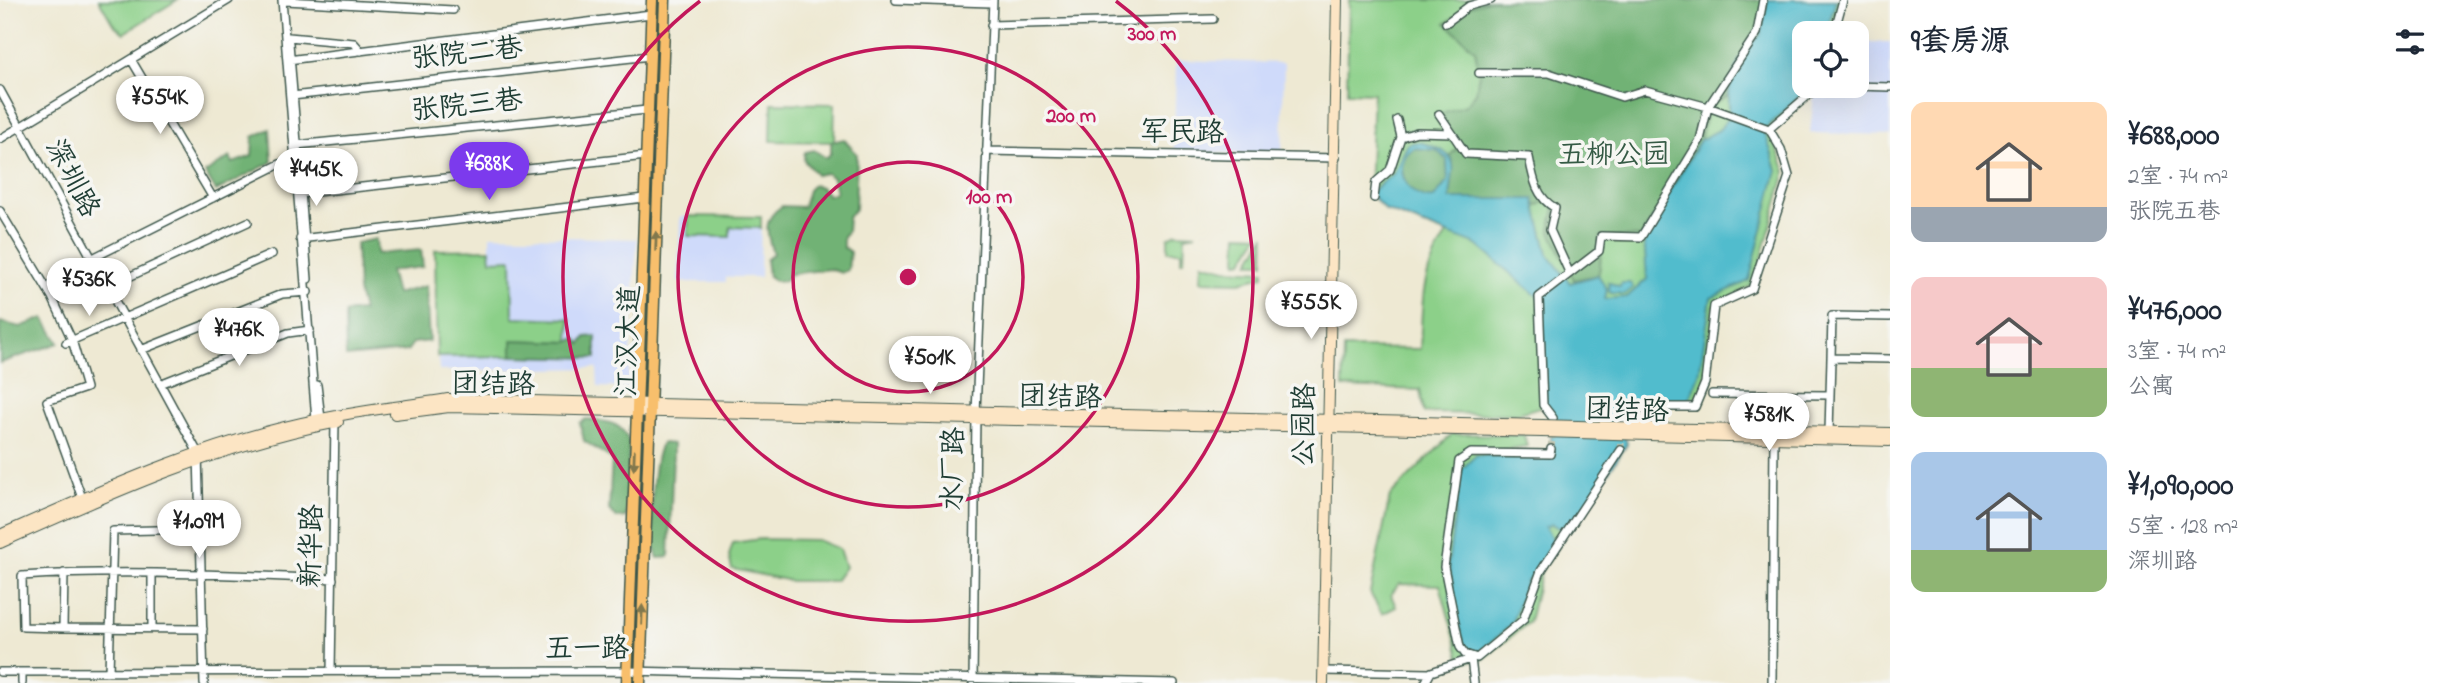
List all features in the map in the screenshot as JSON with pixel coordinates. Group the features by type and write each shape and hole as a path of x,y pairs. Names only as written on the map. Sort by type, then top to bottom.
{"main road":[{"name":"江汉大道","path":"626,683 652,0"},
{"name":"江汉大道","path":"640,677 665,0"},
{"name":"公园路","path":"1321,683 1324,671 1335,0"},
{"name":"团结路","path":"0,535 82,498 318,419 448,399 636,408"},
{"name":"团结路","path":"0,543 198,457 335,422 449,407 650,408 1542,429 1890,433"},
{"path":"1321,683 1326,424"},
{"name":"团结路","path":"1649,431 1890,441"}],"street":[{"path":"0,138 132,61 227,0"},
{"path":"20,127 227,0"},
{"path":"285,0 289,37 288,61"},
{"path":"285,0 453,10"},
{"path":"285,0 294,146 318,419"},
{"path":"896,0 992,1"},
{"path":"1446,23 1469,6 1491,0"},
{"path":"1553,418 1543,405 1539,297 1599,251 1601,236 1641,237 1700,140 1708,107 1757,33 1763,0"},
{"path":"1838,21 1843,0"},
{"name":"水厂路","path":"973,681 976,416 992,1"},
{"path":"288,61 651,15"},
{"path":"288,61 651,15"},
{"path":"991,25 1213,19"},
{"path":"289,37 354,43 361,51"},
{"name":"张院二巷","path":"291,97 650,57"},
{"path":"132,61 213,198"},
{"path":"1479,74 1549,73 1622,97 1645,90 1708,107 1769,129 1782,149 1789,176 1752,289 1714,306 1705,383 1695,407 1645,407 1621,422"},
{"path":"1869,86 1890,87"},
{"name":"深圳路","path":"0,90 198,457 204,683"},
{"path":"1769,129 1805,98"},
{"name":"张院三巷","path":"294,146 648,110"},
{"path":"1439,114 1466,154 1529,157 1534,181 1543,201 1555,208 1550,230 1569,272"},
{"path":"1374,198 1376,182 1390,170 1401,137 1398,120"},
{"path":"1401,137 1417,132 1452,133"},
{"name":"军民路","path":"986,151 1334,158"},
{"path":"91,259 295,156"},
{"path":"298,194 646,156"},
{"path":"302,238 644,198"},
{"path":"0,211 52,297 86,388 47,401 82,498"},
{"path":"107,287 248,222"},
{"path":"69,342 272,254"},
{"path":"141,351 282,294 307,292"},
{"path":"1829,432 1832,316 1890,317"},
{"path":"160,384 288,333 310,330"},
{"path":"1831,358 1890,359"},
{"path":"1712,394 1830,395"},
{"name":"新华路","path":"331,671 335,422"},
{"path":"1772,683 1774,438"},
{"path":"1551,449 1550,454 1471,453 1459,461 1444,567 1460,647 1465,654 1477,657 1523,620 1541,571 1621,450"},
{"path":"109,672 113,531 200,529"},
{"path":"203,628 23,626 22,576 64,573 201,574 333,579"},
{"path":"63,628 64,573"},
{"path":"152,574 152,628"},
{"path":"1324,671 1430,673 1471,659 1474,683"},
{"name":"五一路","path":"0,671 627,671 640,677 1174,683"},
{"path":"22,672 22,683"},
{"path":"1426,683 1430,673"}],"shaded area":[{"path":"1869,42 1890,42 1890,135 1810,133 1814,98 1869,98"},
{"path":"1176,60 1284,63 1282,154 1174,152"},
{"path":"680,216 761,217 760,277 726,277 726,282 678,282"},
{"path":"490,235 637,239 628,388 598,387 597,368 439,371 435,250 490,249"}],"green space":[{"path":"99,0 177,0 124,33 113,24"},
{"name":"五柳公园","path":"1349,0 1843,0 1837,21 1792,21 1792,98 1805,98 1769,129 1786,171 1755,283 1714,307 1705,383 1693,403 1637,407 1621,422 1627,444 1541,571 1529,622 1481,661 1461,661 1440,585 1399,584 1391,595 1396,607 1382,614 1370,593 1390,496 1452,434 1524,435 1527,446 1485,453 1550,451 1553,415 1543,406 1516,414 1424,413 1420,390 1343,387 1344,348 1420,349 1424,289 1431,264 1447,234 1385,210 1369,193 1373,93 1347,92"},
{"path":"1491,0 1768,0 1760,36 1745,47 1727,96 1708,107 1700,140 1641,237 1601,236 1598,275 1574,280 1550,230 1555,208 1544,202 1536,207 1533,199 1450,199 1453,166 1450,155 1458,148 1439,114 1466,105 1476,93 1479,73 1475,50 1446,23 1469,6"},
{"path":"772,103 835,104 834,142 771,141"},
{"path":"270,129 272,162 216,191 205,173 230,157 233,163 252,156 253,137"},
{"path":"844,139 857,154 855,209 848,217 847,232 843,236 843,247 850,252 848,270 841,273 830,269 790,274 785,281 775,281 768,275 766,260 773,254 768,222 782,206 803,207 808,190 813,185 821,187 828,195 836,193 833,178 826,173 816,175 805,162 804,156 805,152 814,150 826,158 831,153 831,142"},
{"path":"1414,148 1437,150 1447,159 1448,181 1434,198 1424,198 1416,194 1404,180 1403,163"},
{"path":"688,216 761,217 761,228 730,227 730,237 688,236"},
{"path":"1176,233 1196,234 1185,236 1184,261 1181,261 1181,251 1168,251 1168,238"},
{"path":"1238,234 1259,235 1243,261 1237,262"},
{"path":"1265,235 1264,263 1249,263"},
{"path":"376,239 377,254 421,250 423,267 390,271 396,294 426,286 429,341 413,343 407,351 346,357 345,313 363,311 358,291 356,243"},
{"path":"490,249 491,260 512,259 513,317 570,319 569,342 512,340 512,356 437,357 435,250"},
{"path":"1202,263 1226,269 1264,271 1264,276 1240,282 1201,281"},
{"path":"44,318 59,343 0,363 0,322 20,327"},
{"path":"596,336 596,358 512,356 512,340 569,342 576,338 581,344 586,337"},
{"path":"586,419 613,424 623,430 629,443 626,517 617,518 609,510 612,459 584,441 580,423"},
{"path":"662,443 673,444 673,454 669,557 658,558 653,535 652,500 655,465"},
{"path":"760,539 817,540 839,549 845,567 835,581 791,581 732,569 729,556 733,543"}],"water":[{"path":"1768,0 1836,0 1830,21 1792,21 1792,98 1798,98 1764,130 1777,170 1749,281 1711,298 1699,375 1687,404 1637,407 1621,422 1627,444 1571,529 1558,528 1552,524 1545,527 1553,540 1534,575 1526,582 1511,625 1481,651 1467,653 1450,598 1453,585 1448,564 1461,470 1476,455 1550,458 1553,415 1543,405 1543,301 1477,245 1385,210 1369,193 1394,173 1408,144 1419,142 1440,149 1453,164 1450,199 1534,199 1548,254 1570,283 1598,275 1607,289 1605,299 1627,297 1647,279 1644,237 1700,140 1719,130 1730,116 1729,94 1734,72 1752,43 1760,36","holes":["1414,148 1436,150 1447,159 1448,181 1434,198 1424,198 1416,194 1404,180 1403,163"]},
{"path":"1608,282 1620,287 1621,283 1630,283 1633,287 1625,294 1610,293"}],"tunnel":[{"path":"1551,449 1553,428"},
{"path":"1621,430 1621,450"}]}
